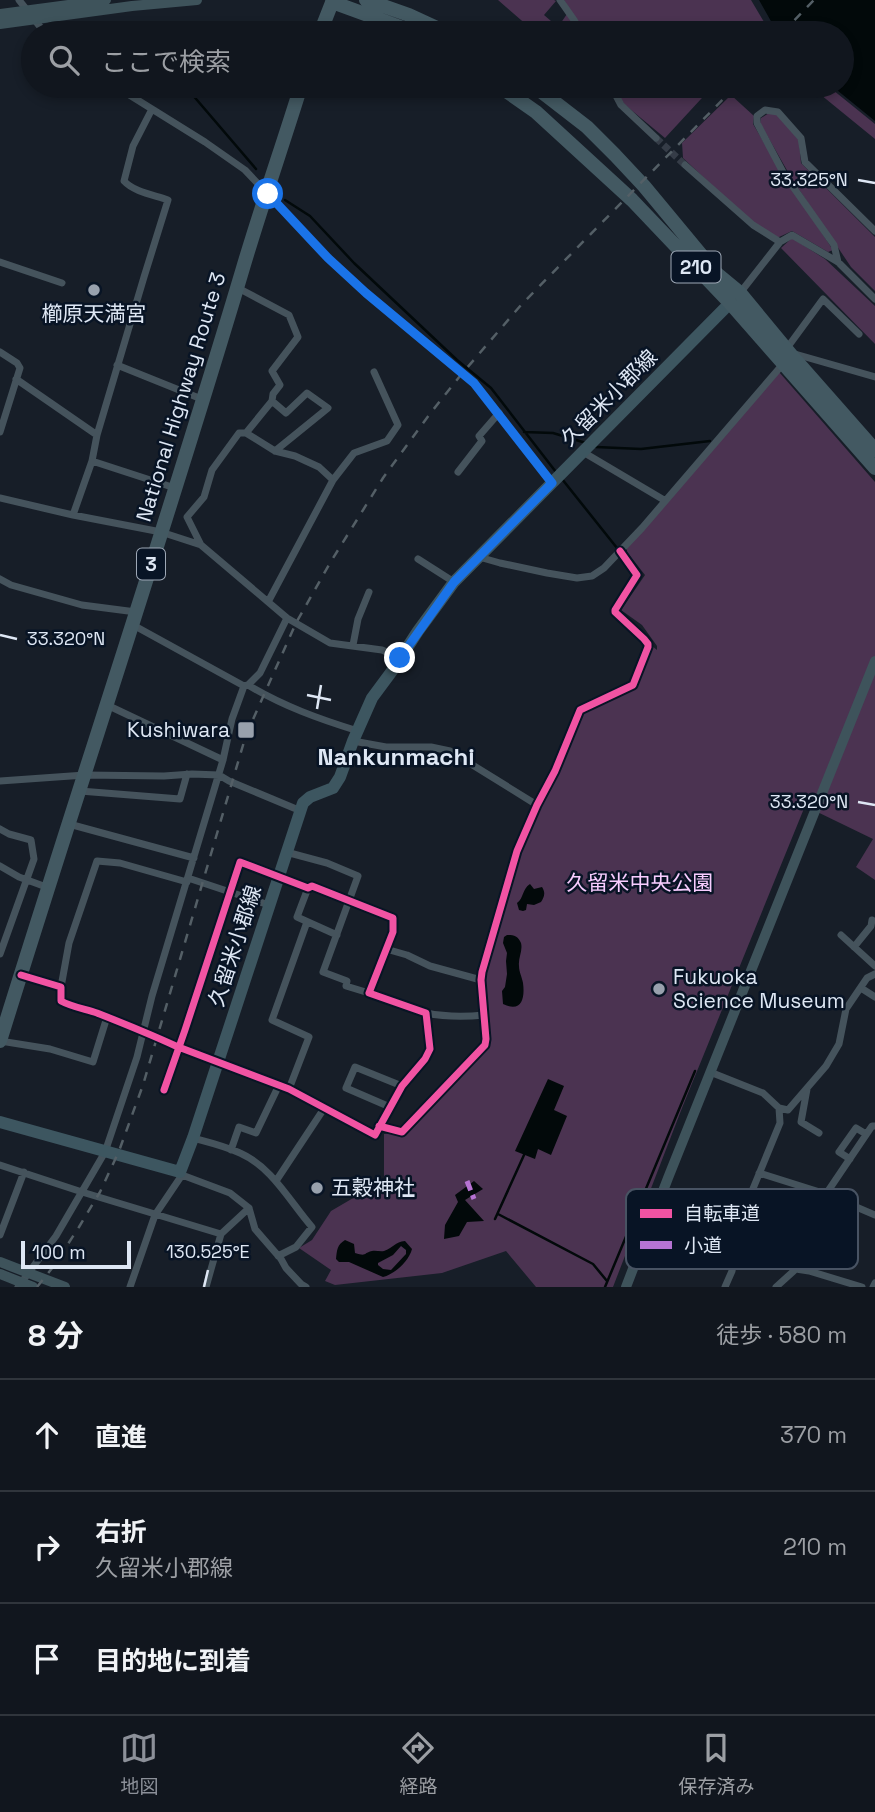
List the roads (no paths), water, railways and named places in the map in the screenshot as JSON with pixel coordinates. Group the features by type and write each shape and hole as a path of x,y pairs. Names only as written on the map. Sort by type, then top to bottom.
{"highway":[{"path":"366,0 422,21"},
{"path":"324,21 331,1 385,21"},
{"name":"National Highway Route 3","path":"0,1041 297,98"},
{"name":"210","path":"516,98 536,112 606,175 782,344 875,450"},
{"name":"210","path":"550,98 587,127 644,186 717,274 783,364 875,468"}],"main road":[{"name":"久留米小郡線","path":"181,1173 303,803 310,797 333,788 341,777 372,698 454,582 735,298"},
{"path":"0,1122 181,1173"}],"street":[{"path":"19,0 36,21"},
{"path":"0,24 31,15 108,5 132,6 197,0"},
{"path":"560,0 573,21"},
{"path":"0,14 31,15"},
{"path":"134,98 245,170 328,258 474,383 552,483"},
{"path":"617,98 621,105 656,138"},
{"path":"73,515 92,461 117,365 168,200 134,189 124,181 133,146 152,109"},
{"path":"838,262 834,245 784,174 757,123 757,116 765,110 778,112 801,138 805,162 875,231"},
{"path":"685,165 753,225 780,242"},
{"path":"735,298 780,242 792,235 838,262 875,299"},
{"path":"0,262 62,283"},
{"path":"238,288 289,315 298,337 272,371 280,385 273,394 272,401 246,433"},
{"path":"859,334 823,299 782,344 790,353 875,377"},
{"path":"0,352 20,368 0,432"},
{"path":"479,557 520,568 577,578 592,576 604,568 642,528 783,364"},
{"path":"117,365 204,400"},
{"path":"268,602 333,480 354,453 387,441 398,425 373,372"},
{"path":"16,379 97,435"},
{"path":"272,401 286,413 307,393 328,408 275,451"},
{"path":"458,472 482,441 480,436 499,413"},
{"path":"201,545 187,517 205,497 212,470 239,433 246,433 275,451 295,456 319,467 333,480"},
{"path":"583,452 664,500"},
{"path":"92,461 174,488"},
{"path":"0,498 161,532 201,545 287,618 330,643 382,650 400,658"},
{"path":"379,1126 402,1132 482,1050 486,1039 481,980 516,851 555,771 580,710 633,685 648,647 644,639 615,612 637,575 620,551"},
{"path":"418,559 454,582"},
{"path":"0,579 11,585 134,618 277,702 386,747 431,747 450,751 537,805"},
{"path":"353,645 358,619 369,592"},
{"path":"23,1281 56,1236 106,1152 137,1057 219,775 232,719 246,685 260,673 287,618"},
{"path":"664,1189 875,661"},
{"path":"107,705 223,760"},
{"path":"80,791 180,799 187,774"},
{"path":"0,781 85,775 219,775 300,811"},
{"path":"69,824 194,858"},
{"path":"0,830 31,840 34,859 0,954"},
{"path":"286,852 327,863 358,876 323,972 347,981 346,986 426,1013 443,1016 484,1016"},
{"path":"268,905 230,891 120,863 97,861 69,943 61,1001 289,1089 375,1135 402,1086 425,1059 430,1048 426,1013"},
{"path":"164,1090 240,862 308,888 312,886 393,918 393,932 369,993"},
{"path":"0,866 49,888"},
{"path":"308,888 297,917 337,935"},
{"path":"854,947 871,926 872,920"},
{"path":"289,1089 309,1037 272,1020 307,922"},
{"path":"841,935 875,966"},
{"path":"386,949 430,966 481,980"},
{"path":"710,1072 763,1093 779,1108 788,1110 826,1066 839,1044 846,1009 867,978 875,974"},
{"path":"21,975 61,986"},
{"path":"861,988 875,997"},
{"path":"0,1041 50,1049 93,1062 107,1017"},
{"path":"390,1107 346,1088 355,1067 402,1086"},
{"path":"231,1150 239,1127 256,1133 279,1085"},
{"path":"807,1088 801,1122 819,1133"},
{"path":"276,1181 325,1107"},
{"path":"753,1189 780,1122 779,1108"},
{"path":"829,1189 866,1134 875,1126"},
{"path":"850,1159 839,1153 856,1128 866,1134"},
{"path":"193,1138 242,1153 262,1167 312,1227 296,1247 278,1256"},
{"path":"0,1165 220,1234"},
{"path":"0,1235 24,1172"},
{"path":"130,1287 155,1215 181,1173 230,1193 250,1208 255,1228 302,1286"},
{"path":"759,1173 810,1189"},
{"path":"206,1287 220,1234 250,1208"},
{"path":"0,1262 33,1287"},
{"path":"626,1287 633,1269"},
{"path":"725,1287 732,1269"},
{"path":"776,1287 796,1269 862,1287"},
{"path":"0,1274 23,1281 65,1287"}],"waterway":[{"path":"195,98 256,169"},
{"path":"285,200 310,216 354,263 457,360 491,388 556,472"},
{"path":"524,432 553,433 586,443"},
{"path":"596,447 641,449 710,441"},
{"path":"562,479 617,548"},
{"path":"646,1189 695,1071"},
{"path":"495,1219 524,1155"},
{"path":"498,1214 593,1264 607,1281"},
{"path":"605,1287 626,1237"}],"tunnel":[{"path":"656,138 685,165"}],"railway":[{"path":"794,21 814,0"},
{"path":"37,1287 79,1227 100,1192 119,1151 143,1085 246,735 296,623 330,563 383,478 460,376 521,305 724,98"}],"place":[{"name":"櫛原天満宮","path":"94,290"},
{"name":"Kushiwara","path":"246,730"},
{"name":"Fukuoka Science Museum","path":"659,989"},
{"name":"五穀神社","path":"317,1188"}],"district":[{"name":"Nankunmachi","path":"396,757"}],"park label":[{"name":"久留米中央公園","path":"640,883"}]}
